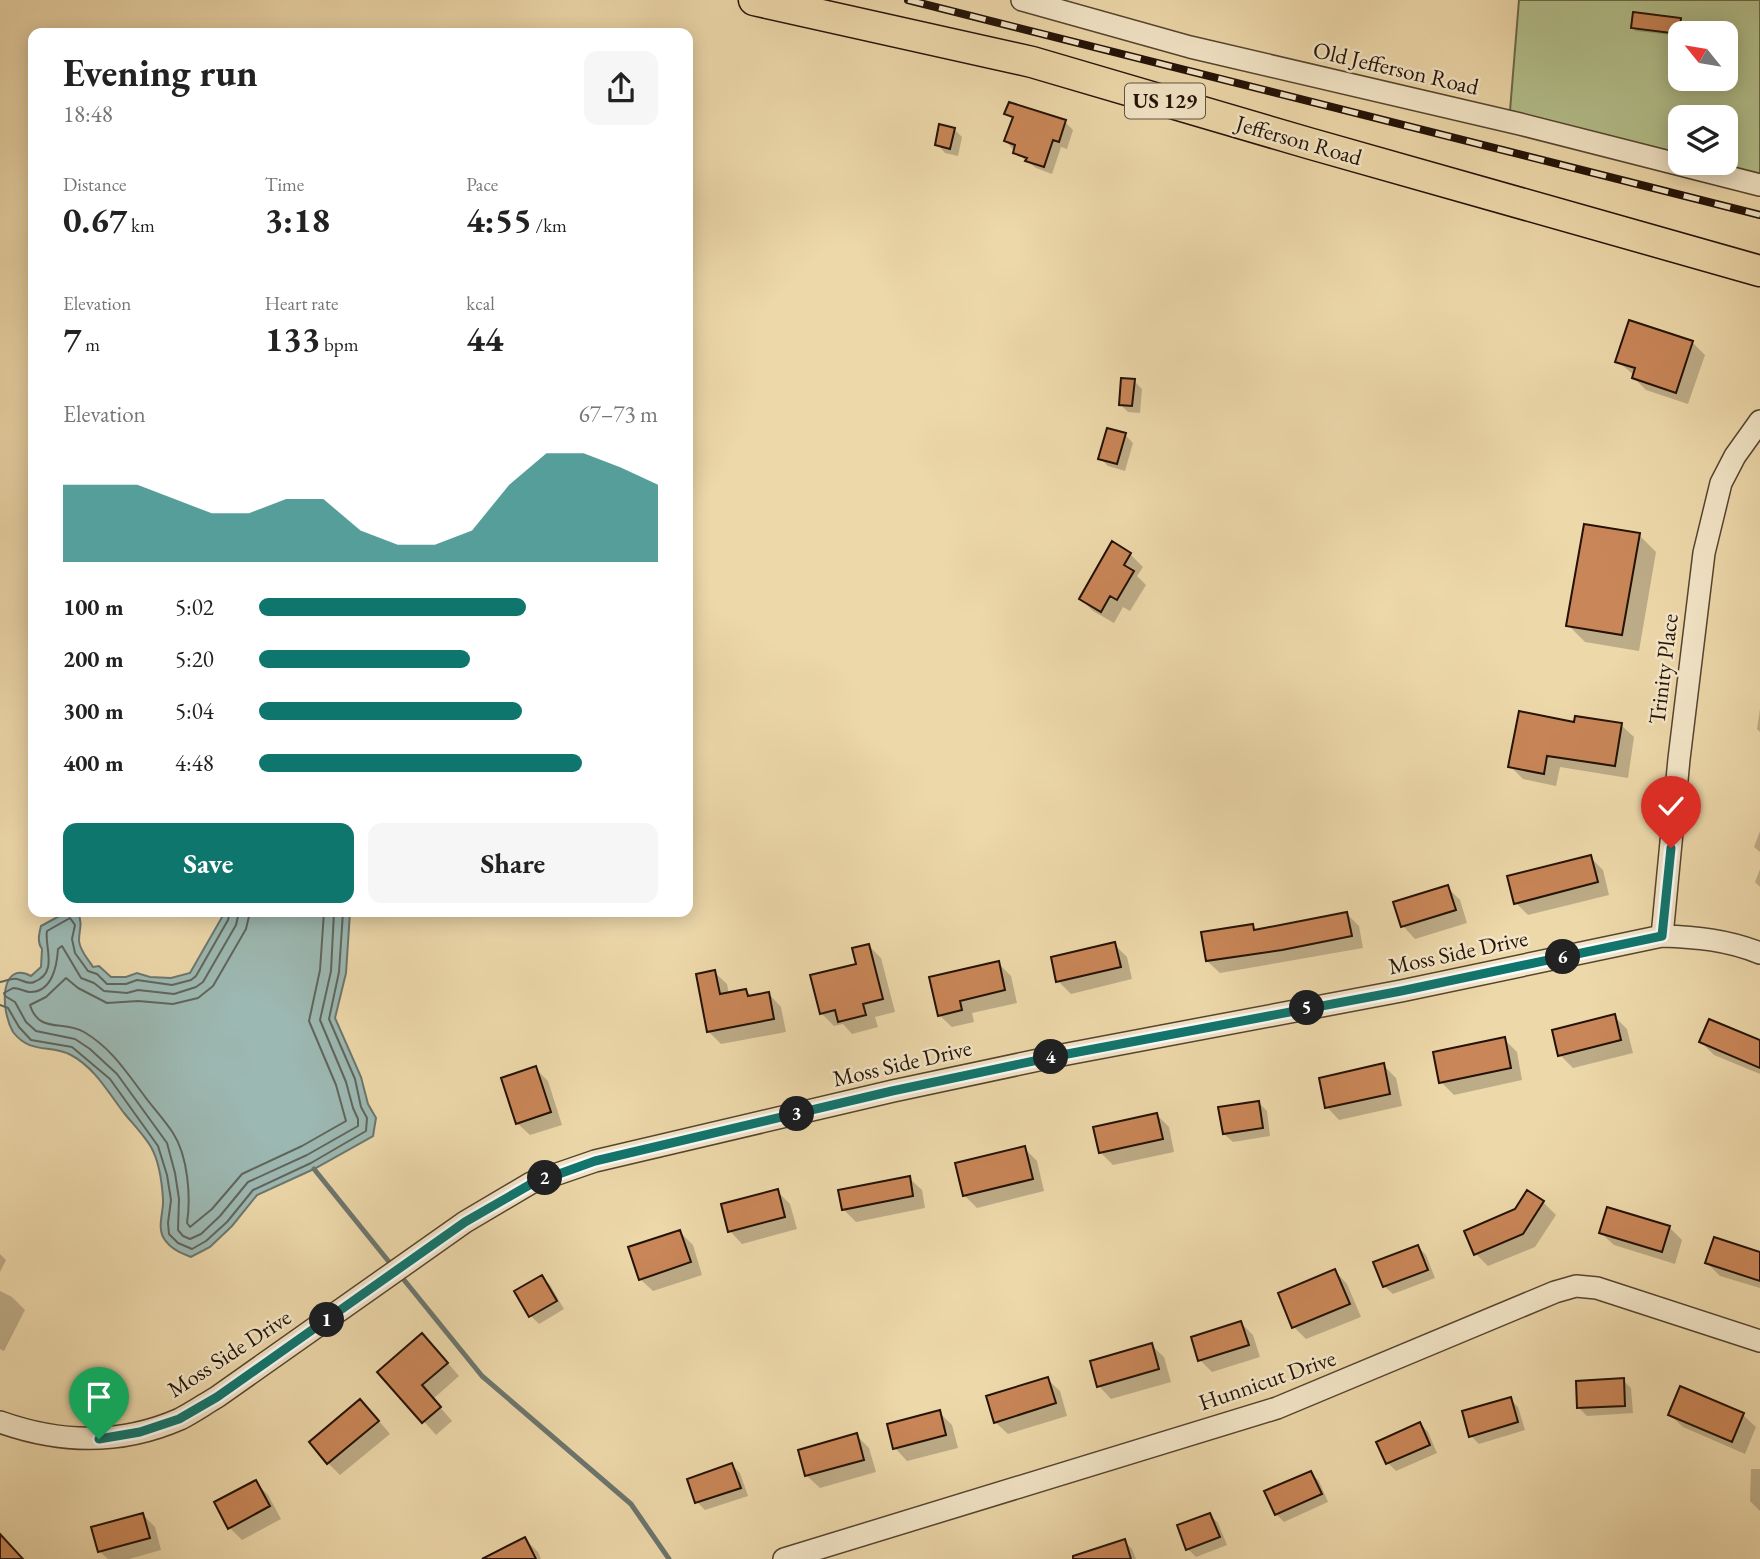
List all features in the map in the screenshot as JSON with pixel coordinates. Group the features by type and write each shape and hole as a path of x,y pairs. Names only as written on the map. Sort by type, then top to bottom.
{"highway":[{"name":"Jefferson Road","path":"754,0 1032,62 1760,271"}],"street":[{"name":"Old Jefferson Road","path":"1021,0 1190,47 1520,124 1760,185"},
{"name":"Trinity Place","path":"1662,936 1679,759 1704,553 1721,483 1735,456 1760,421"},
{"name":"Moss Side Drive","path":"0,1422 53,1436 99,1439 140,1432 179,1419 217,1397 492,1205 531,1184 595,1161 892,1091 1051,1057 1401,991 1662,936 1702,937 1737,944 1760,953"},
{"name":"Hunnicut Drive","path":"784,1559 1277,1408 1555,1292 1576,1286 1597,1288 1760,1341"}],"green space":[{"path":"1519,0 1760,0 1760,191 1701,175 1738,175 1738,105 1668,105 1668,166 1509,123"}],"water":[{"path":"58,917 79,917 80,945 93,967 99,966 111,977 126,977 137,973 171,978 190,973 222,917 350,917 346,973 335,1018 376,1118 373,1136 314,1169 257,1195 232,1226 210,1247 191,1257 173,1248 162,1235 161,1179 154,1153 145,1138 80,1060 63,1052 27,1044 13,1032 6,1011 8,981 13,975 21,973 31,976 41,967 41,926"}],"building":[{"path":"1633,12 1681,18 1681,21 1668,21 1668,33 1631,28"},
{"path":"1009,102 1066,120 1059,142 1053,140 1044,167 1025,161 1027,158 1013,153 1015,145 1004,141 1013,117 1004,114"},
{"path":"939,124 955,128 950,149 935,145"},
{"path":"1629,320 1693,341 1676,393 1632,378 1635,368 1615,362"},
{"path":"1121,378 1135,379 1132,406 1119,405"},
{"path":"1107,428 1126,433 1117,464 1098,459"},
{"path":"1584,524 1640,533 1622,635 1566,626"},
{"path":"1112,541 1131,553 1124,565 1134,571 1117,600 1110,596 1101,612 1079,599"},
{"path":"1519,711 1574,722 1575,716 1622,723 1615,766 1547,756 1544,774 1508,767"},
{"path":"1591,855 1598,882 1514,904 1507,876"},
{"path":"1448,885 1456,910 1401,927 1393,902"},
{"path":"1347,912 1352,936 1206,961 1201,932 1253,924 1254,930"},
{"path":"1115,942 1121,967 1056,982 1051,957"},
{"path":"869,944 883,999 863,1004 866,1015 838,1022 835,1010 820,1014 810,975 856,964 852,948"},
{"path":"999,961 1005,990 960,1001 962,1010 938,1016 929,977"},
{"path":"715,970 720,994 746,989 748,996 769,992 774,1019 707,1032 696,974"},
{"path":"1615,1014 1621,1040 1558,1056 1552,1030"},
{"path":"1709,1019 1760,1040 1760,1068 1699,1042"},
{"path":"1505,1037 1511,1068 1439,1083 1433,1052"},
{"path":"1384,1063 1390,1094 1325,1108 1319,1078"},
{"path":"536,1066 551,1112 516,1124 501,1078"},
{"path":"1259,1101 1263,1128 1223,1134 1218,1107"},
{"path":"1157,1113 1163,1139 1099,1153 1093,1127"},
{"path":"1025,1146 1033,1179 963,1196 955,1163"},
{"path":"910,1176 913,1196 842,1210 838,1190"},
{"path":"778,1189 785,1217 728,1232 721,1204"},
{"path":"1527,1190 1544,1201 1523,1234 1474,1255 1464,1231 1515,1209"},
{"path":"1607,1207 1670,1226 1662,1252 1599,1233"},
{"path":"680,1230 691,1262 639,1280 628,1247"},
{"path":"1714,1237 1760,1252 1760,1281 1705,1263"},
{"path":"1418,1245 1428,1270 1383,1287 1373,1262"},
{"path":"1335,1269 1350,1304 1292,1328 1278,1293"},
{"path":"542,1275 557,1301 529,1317 514,1291"},
{"path":"1241,1321 1249,1345 1198,1361 1191,1337"},
{"path":"422,1333 448,1363 422,1385 441,1407 422,1423 377,1372"},
{"path":"1152,1343 1159,1369 1097,1387 1090,1361"},
{"path":"1048,1377 1056,1403 994,1423 986,1396"},
{"path":"1624,1378 1625,1406 1577,1408 1576,1381"},
{"path":"1680,1386 1744,1413 1732,1442 1668,1415"},
{"path":"1511,1397 1518,1422 1469,1437 1462,1411"},
{"path":"360,1399 379,1421 327,1464 309,1442"},
{"path":"940,1410 946,1435 893,1449 887,1424"},
{"path":"1420,1422 1430,1445 1386,1464 1376,1442"},
{"path":"857,1433 864,1460 805,1476 798,1450"},
{"path":"732,1463 741,1488 695,1503 687,1479"},
{"path":"1311,1471 1322,1494 1275,1515 1264,1491"},
{"path":"256,1480 270,1506 228,1529 214,1502"},
{"path":"143,1513 150,1538 98,1552 91,1527"},
{"path":"1210,1513 1220,1537 1186,1550 1177,1525"},
{"path":"0,1534 23,1559 0,1559"},
{"path":"525,1537 536,1559 482,1559"},
{"path":"1125,1539 1131,1559 1073,1559 1073,1556"}],"waterway":[{"path":"314,1169 394,1268"},
{"path":"400,1275 482,1376 631,1504 669,1559"}],"railway":[{"path":"908,0 1760,215"}],"route":[{"path":"99,1439 140,1432 179,1419 217,1397 465,1222 531,1184 562,1171 892,1091 1144,1038 1401,991 1662,936 1671,848"}]}
